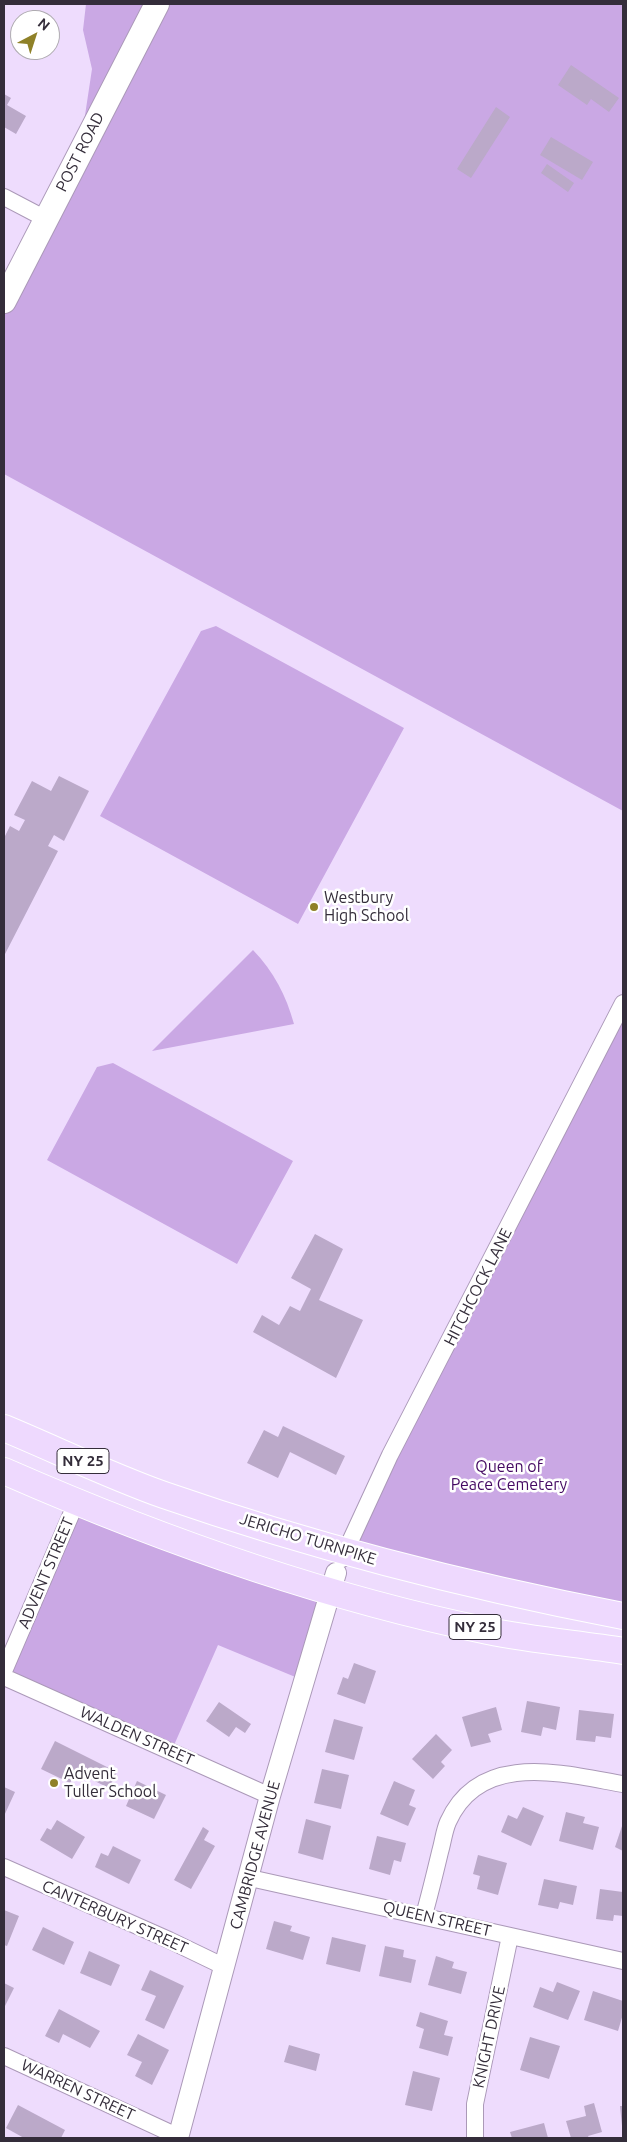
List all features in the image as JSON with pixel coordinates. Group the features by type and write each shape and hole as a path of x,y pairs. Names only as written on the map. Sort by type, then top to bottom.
{"main road":[{"name":"POST ROAD","path":"4,301 158,4"},
{"name":"JERICHO TURNPIKE","path":"4,1428 162,1494 337,1572 489,1631 623,1651"},
{"name":"JERICHO TURNPIKE","path":"4,1471 126,1523 337,1572 513,1595 623,1616"}],"street":[{"path":"4,197 46,219"},
{"name":"HITCHCOCK LANE","path":"337,1572 390,1456 623,1003"},
{"name":"ADVENT STREET","path":"4,1671 76,1503"},
{"name":"CAMBRIDGE AVENUE","path":"179,2138 250,1878 270,1796 337,1572"},
{"name":"WALDEN STREET","path":"4,1677 270,1796"},
{"path":"424,1915 448,1823 467,1796 485,1782 505,1774 526,1771 623,1784"},
{"name":"CANTERBURY STREET","path":"4,1867 169,1940 225,1967"},
{"name":"QUEEN STREET","path":"250,1878 424,1915 623,1961"},
{"name":"KNIGHT DRIVE","path":"475,2138 475,2104 510,1936"},
{"name":"WARREN STREET","path":"4,2056 179,2138"}],"green space":[{"path":"86,4 623,4 623,811 4,474 4,301 79,155 92,69 83,30"},
{"path":"216,626 404,728 298,924 100,816 201,631"},
{"path":"253,950 278,984 294,1024 152,1051"},
{"name":"Queen of Peace Cemetery","path":"623,1003 623,1616 345,1552"},
{"path":"113,1063 293,1161 237,1264 47,1160 97,1067"},
{"path":"76,1503 330,1590 305,1681 218,1645 171,1752 4,1671"}],"building":[{"path":"571,65 619,98 609,112 591,99 587,105 558,85"},
{"path":"4,94 11,98 7,105 26,116 16,134 4,127"},
{"path":"496,107 510,117 471,178 457,169"},
{"path":"551,137 593,162 582,180 540,155"},
{"path":"547,164 574,183 568,192 541,173"},
{"path":"59,776 89,791 64,841 54,835 48,846 58,851 4,956 4,838 10,826 19,831 25,820 14,815 32,781 51,791"},
{"path":"315,1234 343,1249 319,1300 363,1320 336,1378 253,1332 262,1315 279,1325 290,1306 300,1311 311,1289 291,1278"},
{"path":"283,1426 345,1456 336,1475 290,1452 278,1478 247,1463 264,1430 278,1437"},
{"path":"354,1663 376,1671 365,1704 337,1694 343,1677 348,1679"},
{"path":"527,1701 560,1707 556,1730 543,1727 541,1736 521,1732"},
{"path":"219,1702 251,1724 245,1733 236,1727 229,1737 206,1721"},
{"path":"496,1707 502,1730 488,1734 491,1742 471,1747 462,1717"},
{"path":"579,1710 614,1714 611,1738 596,1736 595,1742 576,1740"},
{"path":"334,1719 363,1727 354,1760 325,1752"},
{"path":"436,1734 452,1750 441,1762 445,1766 433,1779 412,1759"},
{"path":"55,1741 117,1772 109,1788 76,1772 70,1783 41,1769"},
{"path":"322,1769 349,1775 341,1809 314,1803"},
{"path":"137,1781 166,1795 154,1819 126,1806"},
{"path":"394,1781 415,1790 409,1805 416,1808 408,1826 380,1814"},
{"path":"4,1787 15,1792 4,1816"},
{"path":"523,1807 544,1816 531,1846 501,1832 508,1815 517,1819"},
{"path":"566,1812 585,1817 583,1823 599,1827 593,1850 559,1841"},
{"path":"306,1819 331,1826 323,1860 298,1853"},
{"path":"57,1820 85,1837 72,1859 40,1840 47,1828 51,1830"},
{"path":"623,1823 623,1851 615,1847"},
{"path":"203,1827 209,1831 204,1840 215,1846 191,1889 174,1880"},
{"path":"377,1836 406,1843 401,1862 394,1860 390,1875 369,1869"},
{"path":"113,1846 141,1860 129,1884 95,1867 101,1853 108,1856"},
{"path":"478,1855 507,1863 498,1895 477,1889 480,1876 473,1874"},
{"path":"544,1879 577,1886 573,1905 560,1902 558,1909 538,1905"},
{"path":"600,1889 623,1892 623,1916 614,1915 613,1921 596,1919"},
{"path":"4,1910 19,1916 7,1946 4,1945"},
{"path":"274,1921 292,1926 290,1931 310,1937 303,1960 266,1949"},
{"path":"43,1927 74,1942 64,1965 32,1950"},
{"path":"332,1937 366,1945 360,1972 326,1964"},
{"path":"385,1946 404,1950 403,1957 416,1960 411,1983 379,1976"},
{"path":"89,1951 120,1965 111,1986 80,1973"},
{"path":"436,1956 454,1962 452,1968 467,1972 461,1994 428,1985"},
{"path":"150,1970 184,1986 164,2029 145,2020 156,1996 141,1990"},
{"path":"557,1982 580,1991 568,2020 533,2007 540,1987 553,1992"},
{"path":"4,1983 14,1988 4,2008"},
{"path":"593,1991 623,2001 623,2014 618,2031 584,2020"},
{"path":"59,2009 100,2031 90,2048 63,2034 59,2043 45,2036"},
{"path":"420,2012 448,2021 444,2035 453,2037 448,2056 419,2048 424,2029 416,2026"},
{"path":"138,2034 169,2050 152,2085 135,2076 142,2062 127,2055"},
{"path":"530,2037 560,2046 549,2079 520,2070"},
{"path":"289,2045 320,2054 316,2071 284,2062"},
{"path":"413,2071 440,2078 432,2111 405,2105"},
{"path":"594,2103 602,2132 588,2136 589,2138 571,2138 566,2121 586,2116 584,2106"},
{"path":"18,2105 65,2130 61,2138 24,2138 6,2128"},
{"path":"620,2106 623,2106 623,2126 622,2126"},
{"path":"544,2123 548,2138 512,2138 510,2132"}],"place":[{"name":"Westbury High School","path":"314,907"},
{"name":"Advent Tuller School","path":"54,1783"}]}
